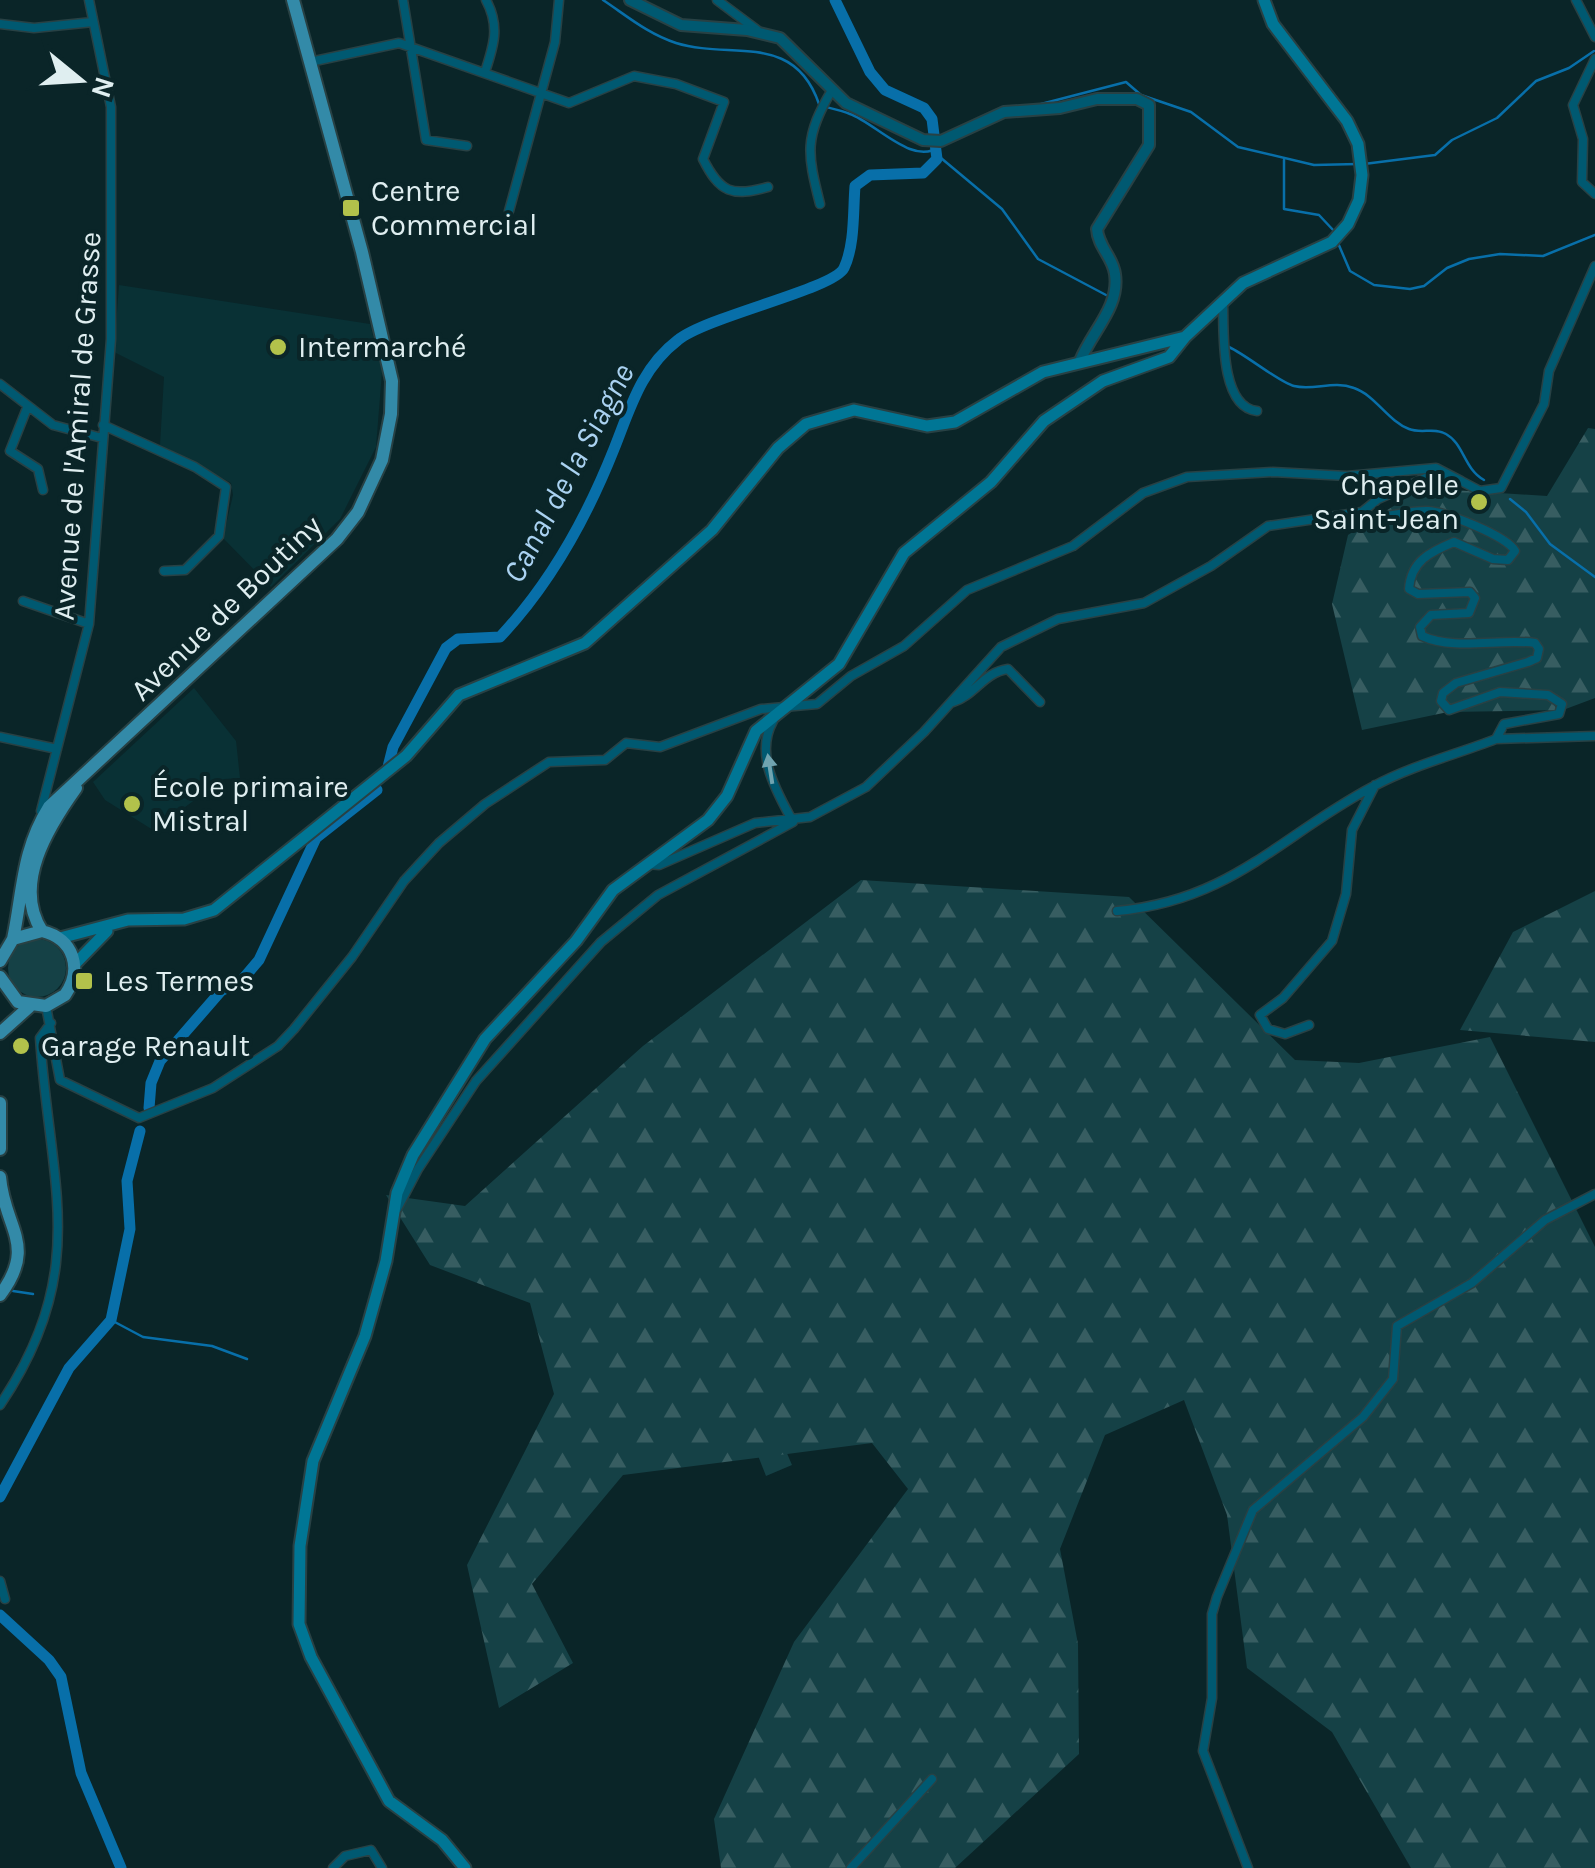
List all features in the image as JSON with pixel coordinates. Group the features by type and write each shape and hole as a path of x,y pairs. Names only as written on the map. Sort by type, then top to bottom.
{"main road":[{"name":"Avenue de Boutiny","path":"13,939 48,807 336,540 358,512 382,460 392,381 381,322 293,0"},
{"path":"465,1868 442,1840 388,1801 311,1657 299,1624 298,1560 313,1461 365,1336 392,1219 413,1154 485,1039 576,941 612,890 642,864 689,836 720,808 756,731 839,664 904,554 991,482 1044,420 1103,381 1169,356 1223,302 1262,272 1332,242 1348,224 1361,188 1361,157 1354,132 1274,24 1264,0"},
{"path":"0,961 13,939 42,931 60,938 116,924 184,919 214,910 375,784 406,756 459,695 585,643 712,530 778,448 806,424 854,410 927,426 945,425 971,417 1029,378 1080,361 1186,337"},
{"name":"Avenue de Boutiny","path":"42,931 29,897 35,845 88,772"},
{"path":"75,964 116,924"},
{"path":"1,985 29,1006 46,1006 72,986 75,964 60,938"},
{"path":"0,1033 29,1006"},
{"path":"0,1103 0,1149"},
{"path":"0,1177 20,1246 16,1269 0,1295"}],"street":[{"name":"Avenue de l'Amiral de Grasse","path":"35,845 88,624 113,284 111,107 88,0"},
{"path":"403,0 426,140 467,146"},
{"path":"485,72 495,40 495,17 486,0"},
{"path":"510,212 555,42 559,0"},
{"path":"630,0 680,25 762,33"},
{"path":"717,0 762,33 795,48 846,103 923,140 941,141 1004,112 1060,108 1097,99 1137,99 1150,105 1149,146 1097,229 1101,249 1115,274 1113,306 1090,337 1080,361"},
{"path":"1576,0 1595,37"},
{"path":"0,24 34,28 94,22"},
{"path":"310,62 399,43 569,103 634,76 715,96 724,102 703,159 716,185 729,193 744,194 768,187"},
{"path":"1595,59 1573,105 1583,139 1582,182 1595,194"},
{"path":"820,204 808,154 815,119 832,90"},
{"path":"46,1006 60,1080 139,1118 181,1104 278,1046 352,957 423,857 485,804 548,762 605,760 626,743 660,747 761,709 817,704 851,676 904,646 967,590 1059,553 1144,492 1187,476 1273,472 1347,476 1436,468 1480,491 1500,488 1517,464 1544,404 1549,371 1595,266"},
{"path":"1223,302 1223,353 1230,381 1242,404 1257,410"},
{"path":"0,384 53,426 85,437 102,438"},
{"path":"10,452 28,408"},
{"path":"102,425 195,467 226,487 219,536 186,570 164,571"},
{"path":"0,445 38,469 43,490"},
{"path":"392,1219 418,1169 476,1081 600,942 658,895 866,787 1001,647 1058,619 1144,602 1211,566 1268,526 1362,512 1378,498 1428,477 1461,481"},
{"path":"1362,512 1365,517 1387,519 1406,512 1432,511 1511,544 1515,550 1508,560 1493,559 1454,542 1428,552 1410,572 1409,589 1418,594 1470,592 1476,598 1469,613 1431,615 1420,626 1422,636 1467,642 1520,641 1534,643 1539,649 1537,658 1456,683 1443,693 1442,701 1449,710 1500,692 1548,695 1562,704 1554,717 1504,724 1496,739"},
{"path":"22,600 88,624"},
{"path":"949,703 965,698 993,672 1008,669 1040,702"},
{"path":"783,709 766,734 769,770 793,822"},
{"path":"1117,911 1169,905 1196,896 1267,857 1375,785 1496,739 1595,736"},
{"path":"0,738 57,749"},
{"path":"1308,1025 1285,1034 1268,1028 1260,1015 1282,998 1332,942 1346,894 1352,830 1375,785"},
{"name":"Avenue de l'Amiral de Grasse","path":"48,792 48,807"},
{"path":"642,864 658,865 754,823 793,822"},
{"path":"0,1405 40,1338 57,1262 61,1215 40,1038 51,1023"},
{"path":"1248,1868 1203,1751 1215,1662 1212,1614 1253,1510 1363,1416 1393,1379 1398,1326 1472,1283 1545,1220 1595,1194"},
{"path":"0,1581 6,1599"},
{"path":"851,1868 932,1779"},
{"path":"333,1868 345,1856 371,1850 382,1868"}],"shaded area":[{"path":"119,285 370,324 382,372 376,447 340,519 271,587 223,538 233,495 231,483 160,445 164,377 114,352"},
{"path":"194,688 236,741 240,778 224,779 153,830 105,800 93,782"}],"green space":[{"path":"1588,428 1595,429 1595,698 1563,710 1448,712 1362,730 1332,604 1348,535 1422,488 1547,496"},
{"path":"861,880 1129,897 1295,1060 1359,1063 1490,1037 1595,1247 1595,1868 1411,1868 1332,1732 1247,1668 1227,1515 1184,1400 1105,1435 1060,1549 1078,1644 1079,1754 955,1868 721,1868 714,1819 794,1642 908,1489 872,1443 623,1475 532,1584 573,1663 499,1708 467,1565 554,1394 530,1303 430,1265 386,1195 465,1206 643,1046"},
{"path":"1595,891 1595,1042 1460,1030 1513,932"},
{"path":"37,939 57,948 66,968 57,988 37,997 17,988 8,968 17,948"},
{"path":"771,1416 792,1465 766,1476 746,1425"}],"waterway":[{"path":"603,0 647,30 676,43 777,57 794,66 808,81 819,104"},
{"name":"Canal de la Siagne","path":"388,767 393,747 446,648 458,639 500,637 550,573 592,500 638,390 665,351 693,331 835,276 844,268 850,249 855,186 870,175 923,173 937,159 932,119 924,108 885,90 870,72 835,0"},
{"path":"1364,164 1435,155 1452,140 1497,118 1536,81 1569,68 1594,51"},
{"path":"1041,104 1126,82 1141,95 1191,112 1238,147 1314,165 1358,164"},
{"path":"826,107 860,119 907,148 929,151 939,146"},
{"path":"935,153 1002,209 1038,259 1106,295"},
{"path":"1284,160 1284,209 1319,215 1334,231"},
{"path":"1338,243 1350,271 1374,285 1410,289 1424,286 1447,268 1469,259 1500,254 1543,256 1595,235"},
{"path":"1229,347 1288,384 1354,388 1409,429 1446,434 1484,480"},
{"path":"1510,499 1526,512 1550,544 1595,577"},
{"name":"Canal de la Siagne","path":"149,1108 151,1083 160,1061 221,991 242,980 259,960 316,838 377,790"},
{"name":"Canal de la Siagne","path":"0,1497 69,1368 111,1320 130,1229 127,1181 140,1131"},
{"path":"13,1291 33,1294"},
{"path":"111,1320 143,1337 212,1346 247,1359"},
{"name":"Canal de la Siagne","path":"0,1615 49,1660 61,1677 81,1773 121,1868"}],"place":[{"name":"Centre Commercial","path":"351,208"},
{"name":"Intermarché","path":"278,347"},
{"name":"Chapelle Saint-Jean","path":"1479,502"},
{"name":"École primaire Mistral","path":"132,804"},
{"name":"Les Termes","path":"84,981"},
{"name":"Garage Renault","path":"21,1046"}]}
